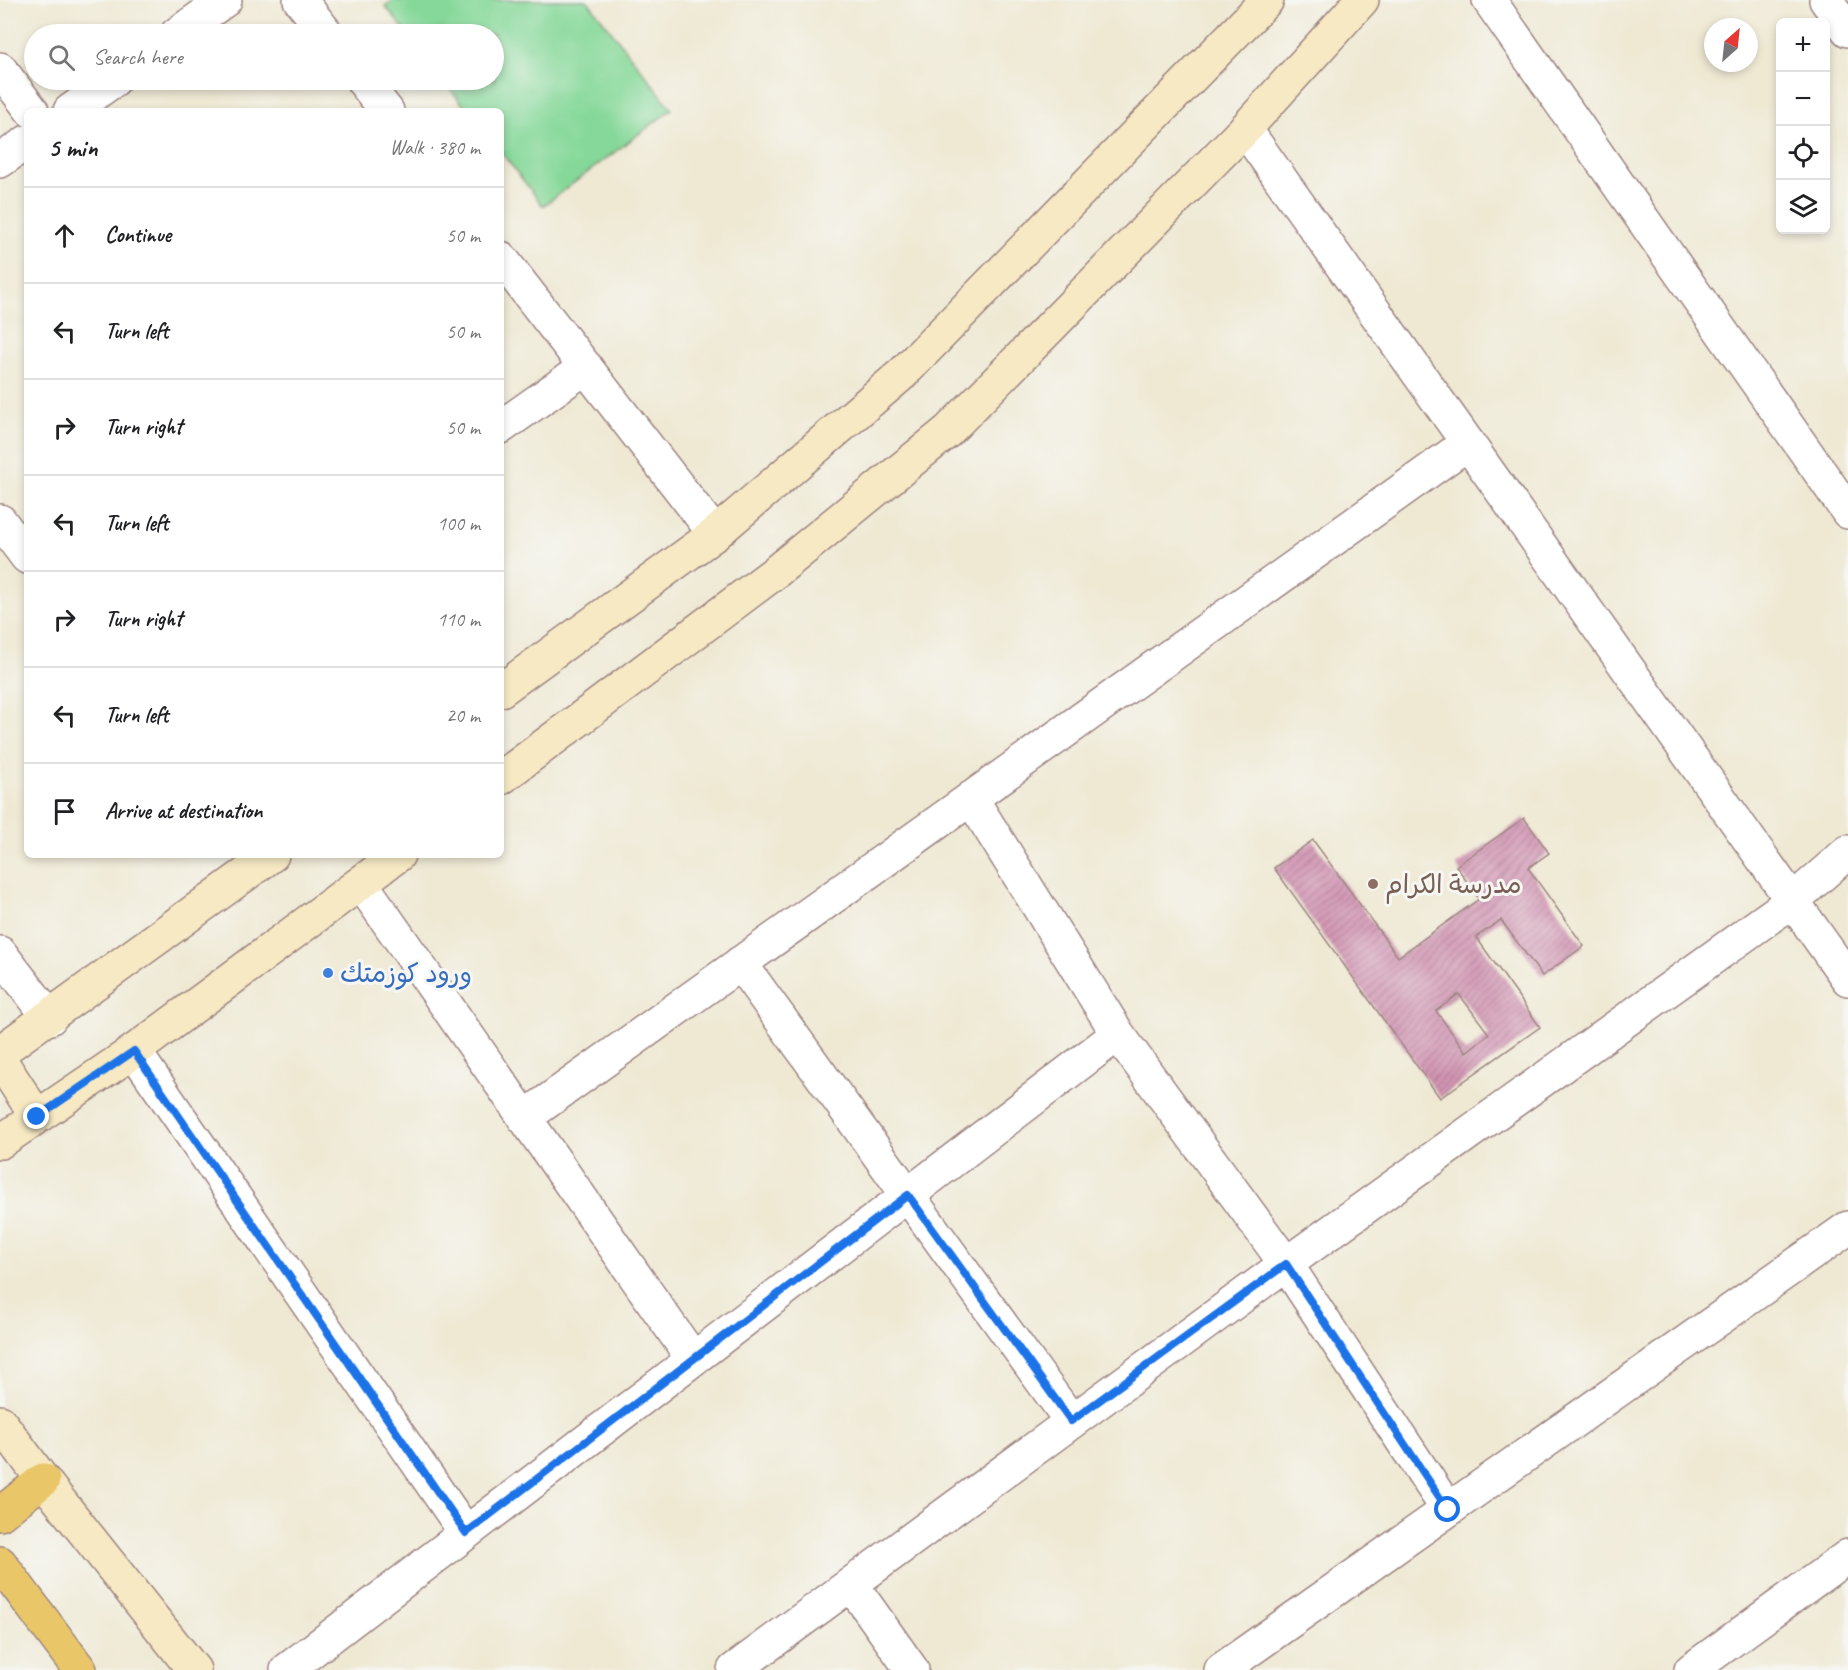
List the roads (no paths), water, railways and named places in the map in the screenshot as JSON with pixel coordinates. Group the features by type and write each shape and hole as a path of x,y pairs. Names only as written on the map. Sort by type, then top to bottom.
{"main road":[{"path":"504,688 715,534 902,374 1267,0"},
{"path":"504,776 773,574 948,431 1245,129 1362,0"},
{"path":"0,1142 134,1051 394,858"},
{"path":"0,1052 50,1018 259,859"},
{"path":"0,1060 37,1117"},
{"path":"0,1422 43,1480 194,1670"},
{"path":"0,1514 43,1480"},
{"path":"0,1563 80,1670"}],"street":[{"path":"191,24 225,0"},
{"path":"300,0 319,24"},
{"path":"1489,0 1848,512"},
{"path":"1826,0 1848,30"},
{"path":"0,69 30,108"},
{"path":"74,108 100,90"},
{"path":"370,90 385,108"},
{"path":"1245,129 1848,979"},
{"path":"0,161 24,144"},
{"path":"504,262 715,534"},
{"path":"504,425 586,367"},
{"path":"524,1118 1468,443"},
{"path":"0,521 24,553"},
{"path":"971,798 1118,1034 1286,1264 1448,1510"},
{"path":"734,1670 1286,1264 1792,901 1848,852"},
{"path":"361,883 693,1359"},
{"path":"0,952 50,1018"},
{"path":"740,963 1071,1421"},
{"path":"287,1670 1118,1034"},
{"path":"134,1051 466,1533"},
{"path":"1221,1670 1848,1228"},
{"path":"1691,1670 1848,1556"},
{"path":"851,1584 912,1670"}],"place":[{"name":"مدرسة الكرام","path":"1373,884"},
{"name":"ورود كوزمتك","path":"328,973"}]}
